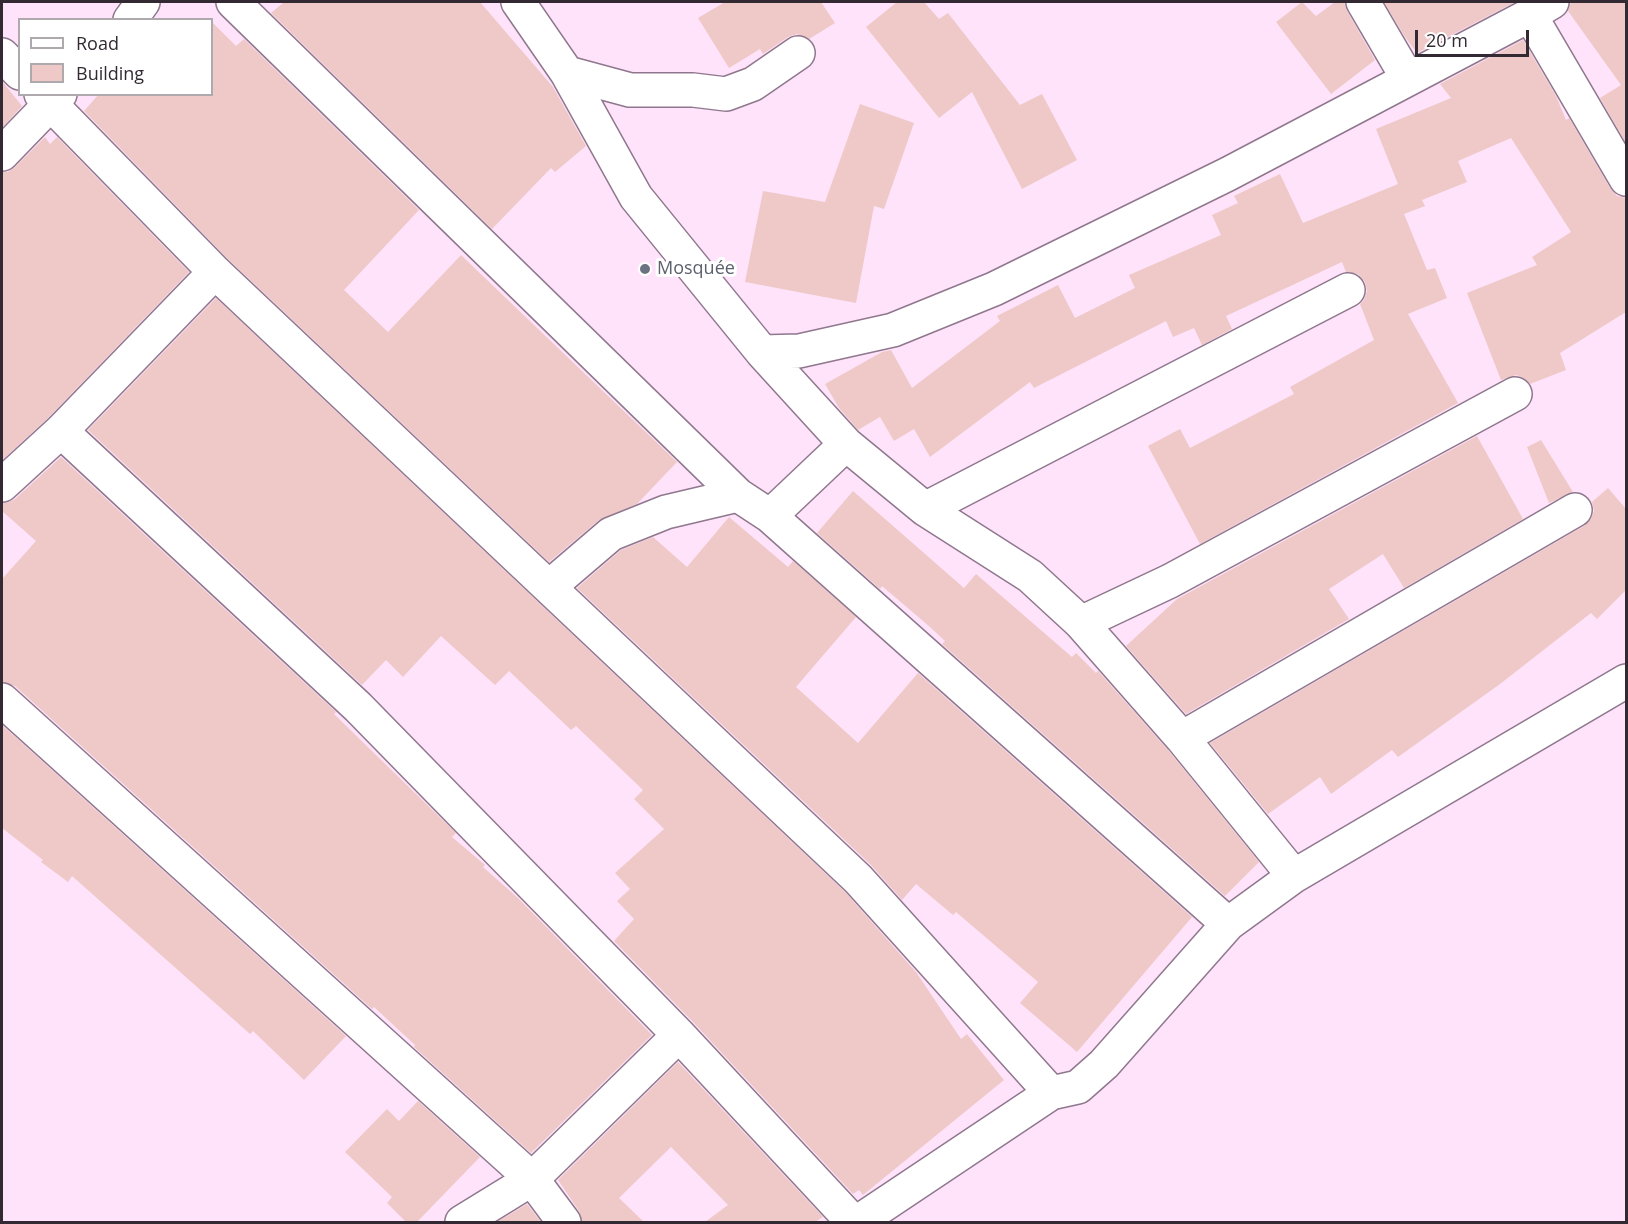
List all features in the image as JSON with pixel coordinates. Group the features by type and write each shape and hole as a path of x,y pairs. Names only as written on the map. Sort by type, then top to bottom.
{"street":[{"path":"131,18 143,2"},
{"path":"232,2 738,495 770,516 1228,924"},
{"path":"518,2 567,73 636,197 762,352 846,444 925,509 1030,576 1082,623 1182,738 1294,876"},
{"path":"1363,2 1408,79"},
{"path":"762,352 799,351 893,330 994,289 1228,174 1541,8 1626,179"},
{"path":"567,73 630,90 693,90 726,94 753,84 798,52"},
{"path":"2,55 18,71"},
{"path":"2,154 50,98 215,272 858,879 1051,1093"},
{"path":"2,485 61,431 215,272"},
{"path":"925,509 1348,290"},
{"path":"1082,623 1170,581 1515,394"},
{"path":"61,431 358,707 679,1035 853,1222"},
{"path":"770,516 846,444"},
{"path":"549,587 611,534 666,512 738,495"},
{"path":"1182,738 1575,510"},
{"path":"858,1222 1051,1093 1078,1087 1104,1064 1228,924 1294,876 1626,681"},
{"path":"2,700 532,1179 564,1222"},
{"path":"462,1222 532,1179 679,1035"}],"building":[{"path":"284,2 480,2 553,87 586,146 555,172 551,168 492,229 271,13"},
{"path":"725,2 821,2 835,23 809,39 797,34 788,37 763,54 760,49 729,68 698,18"},
{"path":"897,2 924,2 939,19 948,13 1020,105 1042,94 1077,160 1022,189 972,92 939,118 866,27"},
{"path":"1302,2 1316,16 1335,2 1344,2 1375,60 1331,94 1276,22"},
{"path":"1384,2 1515,2 1417,53"},
{"path":"1571,2 1626,2 1626,143 1600,98 1621,85 1568,11"},
{"path":"213,23 236,46 244,39 419,210 344,290 388,332 461,255 677,462 637,504 599,520 549,562 228,259 84,111 97,96 213,96"},
{"path":"1523,40 1556,96 1566,120 1569,118 1610,188 1617,196 1626,198 1626,312 1560,353 1566,370 1530,384 1524,378 1516,375 1501,380 1467,293 1537,265 1532,257 1571,232 1511,138 1458,161 1467,182 1422,200 1425,206 1404,214 1427,270 1435,268 1447,298 1408,314 1458,403 1200,544 1148,446 1180,429 1190,448 1294,394 1290,387 1374,340 1360,304 1367,291 1365,282 1358,274 1346,272 1342,262 1226,316 1232,329 1202,345 1194,328 1173,337 1166,321 1034,388 1030,382 930,457 914,429 894,441 880,417 858,430 839,408 825,384 882,352 891,350 912,388 1000,321 997,316 1058,285 1075,318 1135,288 1129,275 1221,235 1212,215 1238,203 1234,196 1280,174 1303,223 1398,184 1376,129 1451,98 1440,84"},
{"path":"2,81 22,106 2,128"},
{"path":"860,104 914,123 884,209 874,206 856,303 745,282 763,191 825,202"},
{"path":"45,137 50,144 57,137 189,272 48,418 2,460 2,172 8,172 15,167"},
{"path":"216,298 845,892 916,972 961,1039 967,1034 1004,1080 863,1195 859,1190 853,1194 693,1022 614,941 634,919 617,901 630,889 615,873 664,829 634,799 643,790 576,726 571,730 509,671 495,685 441,636 403,677 386,660 362,685 88,430"},
{"path":"1477,436 1523,519 1404,588 1383,554 1329,589 1349,619 1186,714 1126,646 1177,599"},
{"path":"1541,440 1573,492 1549,503 1527,447"},
{"path":"61,457 336,712 334,714 456,833 452,837 485,865 483,867 518,898 652,1035 531,1153 414,1047 415,1045 374,1007 372,1009 15,686 2,682 2,579 36,541 2,511 2,503 15,499"},
{"path":"1608,488 1626,509 1626,590 1597,619 1591,613 1500,684 1398,757 1392,750 1331,794 1320,777 1268,814 1210,743 1584,526 1591,519 1594,511 1592,502"},
{"path":"853,491 964,588 976,574 1072,657 1076,653 1096,673 1098,671 1168,750 1259,862 1225,896 942,644 945,641 930,627 882,586 880,589 817,533"},
{"path":"729,517 788,567 793,561 856,617 796,687 858,743 918,673 1192,917 1077,1052 1020,1003 1038,982 956,912 953,915 916,884 902,900 871,865 577,588 621,550 653,537 687,567"},
{"path":"2,725 346,1036 304,1080 253,1031 250,1034 72,876 68,882 2,828"},
{"path":"678,1062 823,1217 815,1222 705,1222 728,1205 671,1147 619,1198 644,1222 582,1222 579,1211 558,1180"},
{"path":"418,1101 480,1157 417,1222 406,1222 387,1203 392,1197 345,1152 387,1109 399,1121"},
{"path":"527,1204 541,1222 497,1222"}],"place":[{"name":"Mosquée","path":"645,269"}]}
